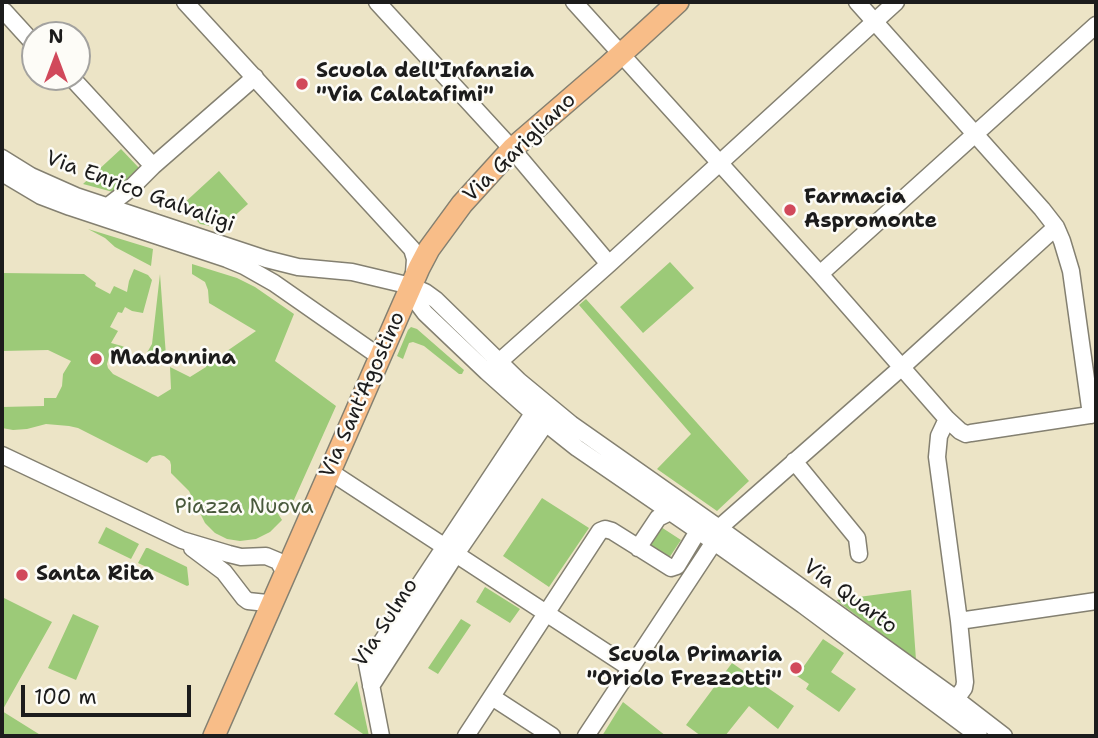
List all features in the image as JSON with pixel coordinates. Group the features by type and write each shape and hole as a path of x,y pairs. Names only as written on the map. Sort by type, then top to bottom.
{"main road":[{"name":"Via Garigliano","path":"411,286 420,249 512,149 678,2"},
{"name":"Via Sant'Agostino","path":"214,736 411,286"}],"street":[{"path":"185,2 420,249"},
{"path":"379,2 512,149 609,264"},
{"path":"574,2 960,431 966,433 1094,414 1071,271 1056,227 857,2"},
{"path":"493,367 896,2"},
{"path":"4,11 21,30"},
{"path":"820,274 1096,25"},
{"path":"108,206 255,77"},
{"path":"84,91 153,166"},
{"name":"Via Enrico Galvaligi","path":"2,158 48,184 266,259 298,267 338,270 411,286"},
{"name":"Via Enrico Galvaligi","path":"2,173 41,195 70,207 227,259 259,274 380,357"},
{"path":"130,189 130,214"},
{"path":"586,736 716,535 794,461 1056,227"},
{"path":"259,274 266,259"},
{"name":"Via Quarto","path":"411,286 416,301 425,313 493,367 544,412 577,447 698,531"},
{"name":"Via Quarto","path":"544,412 604,449 716,535 951,705 1004,736"},
{"name":"Via Sulmo","path":"382,736 371,686 451,551 544,412"},
{"path":"947,419 939,436 937,457 965,682 964,688 951,705"},
{"path":"2,455 182,540 241,557 266,556 285,551 299,539"},
{"path":"794,461 857,538 859,554"},
{"path":"329,471 630,668"},
{"path":"638,548 658,518 670,512"},
{"path":"467,736 603,530 612,531 668,567 674,568 698,531 716,535"},
{"path":"182,540 223,572 244,598 254,621 254,645"},
{"path":"266,556 278,561 285,573"},
{"path":"244,598 252,603 264,604 274,597"},
{"path":"959,621 1096,601"},
{"path":"492,697 552,736"},
{"name":"Via Quarto","path":"951,705 979,736"}],"green space":[{"path":"121,149 139,168 113,192 83,184"},
{"path":"219,171 248,204 221,228 200,224 182,205"},
{"path":"88,229 153,249 151,266 115,247"},
{"path":"670,262 694,288 643,333 620,307"},
{"name":"Piazza Nuova","path":"192,264 237,278 294,314 275,361 336,406 293,502 286,501 280,505 277,512 282,520 270,532 256,539 240,541 215,533 205,523 189,491 171,473 170,461 164,456 152,457 147,463 69,426 46,424 27,429 2,428 2,407 44,406 44,398 56,398 62,386 63,374 71,361 48,350 2,351 2,273 84,274 96,283 95,286 110,294 114,286 127,292 134,269 148,275 152,280 143,313 125,307 122,313 118,312 110,327 118,331 111,343 130,350 126,354 119,351 111,354 107,364 113,374 158,397 171,389 170,367 190,377 206,367 206,359 214,360 256,331 209,303 205,282 192,274"},
{"path":"160,274 166,356 150,365 137,359 145,356 152,344"},
{"path":"586,299 749,481 717,511 657,469 691,434 579,305"},
{"path":"411,327 417,329 464,370 462,374 424,346 413,342 409,343 403,359 397,356"},
{"path":"542,498 589,528 549,587 503,556"},
{"path":"106,527 139,544 131,559 98,543"},
{"path":"661,527 681,540 669,558 649,545"},
{"path":"146,548 187,567 189,585 138,563"},
{"path":"485,587 520,609 510,623 476,602"},
{"path":"911,590 916,660 836,600"},
{"path":"2,597 52,622 2,711"},
{"path":"73,614 99,626 76,680 48,668"},
{"path":"461,619 471,625 438,674 428,668"},
{"path":"823,639 844,653 831,672 856,689 839,712 806,689 809,684 797,676"},
{"path":"732,663 794,706 778,729 749,706 725,736 701,736 686,725"},
{"path":"357,681 369,736 334,714"},
{"name":"Scuola Primaria \"Oriolo Frezzotti\"","path":"623,702 666,736 602,736"},
{"path":"2,711 42,736 2,736"}],"place":[{"name":"Scuola dell'Infanzia \"Via Calatafimi\"","path":"302,84"},
{"name":"Farmacia Aspromonte","path":"790,210"},
{"name":"Madonnina","path":"96,359"},
{"name":"Santa Rita","path":"22,575"},
{"name":"Scuola Primaria \"Oriolo Frezzotti\"","path":"796,668"}]}
